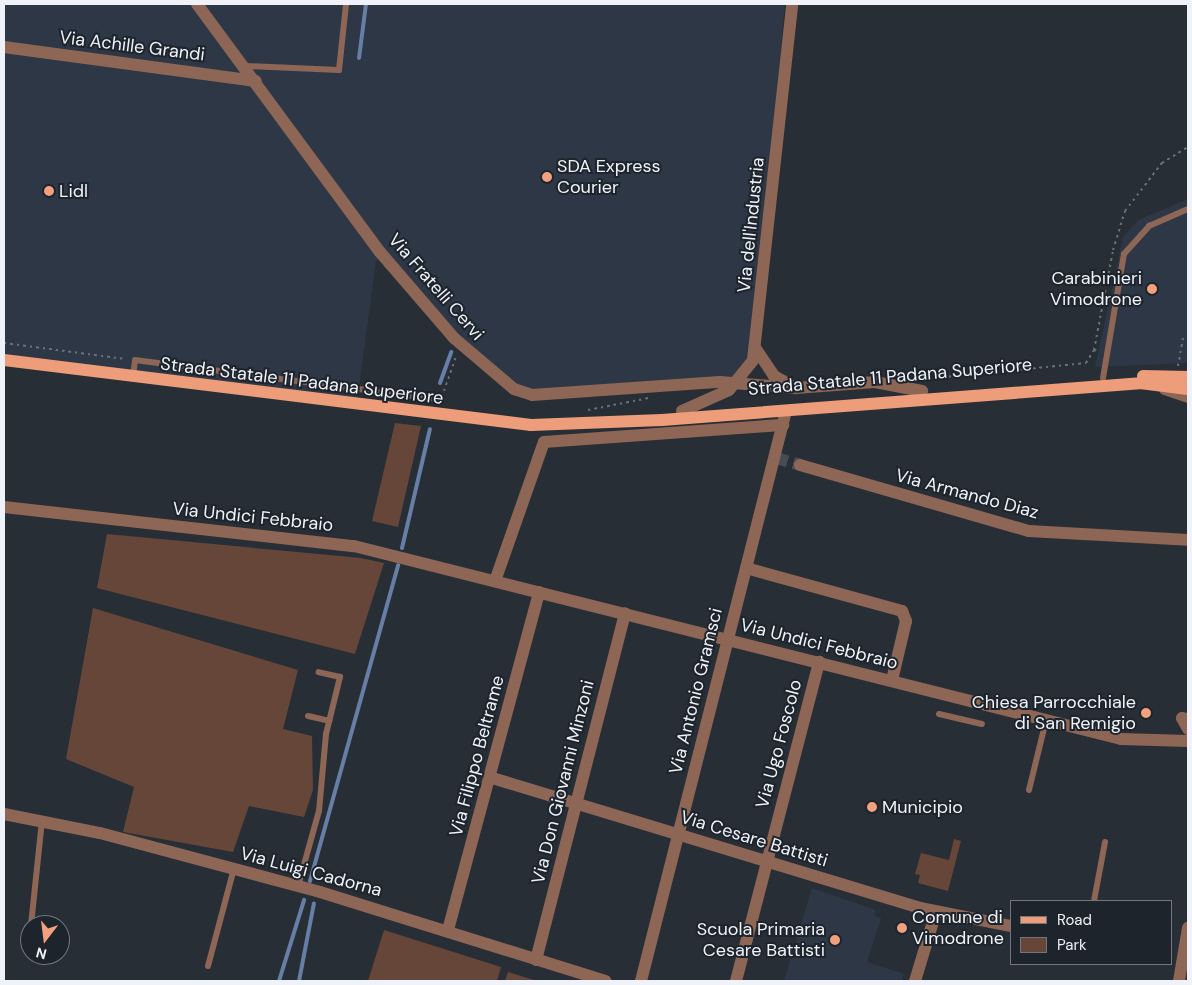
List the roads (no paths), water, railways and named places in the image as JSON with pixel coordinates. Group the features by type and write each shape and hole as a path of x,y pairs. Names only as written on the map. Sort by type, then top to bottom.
{"main road":[{"name":"Strada Statale 11 Padana Superiore","path":"4,360 481,421 596,423 1146,383 1188,390"},
{"name":"Strada Statale 11 Padana Superiore","path":"596,423 682,411 922,391 1103,378 1188,377"}],"street":[{"name":"Via Fratelli Cervi","path":"197,4 246,66 380,252 464,348 514,389 532,395 737,383 796,388 870,382 922,391"},
{"name":"Via dell'Industria","path":"682,411 721,396 737,383 751,366 756,349 792,4"},
{"name":"Via Achille Grandi","path":"4,47 256,81"},
{"path":"756,349 774,376 796,388"},
{"path":"1146,383 1188,397"},
{"name":"Via Antonio Gramsci","path":"641,981 786,410"},
{"path":"495,581 544,442 783,424"},
{"name":"Via Armando Diaz","path":"800,465 1029,531 1188,540"},
{"name":"Via Undici Febbraio","path":"4,507 329,542 728,638 1126,740 1188,741"},
{"path":"746,568 902,611 906,621 892,680"},
{"name":"Via Filippo Beltrame","path":"448,930 538,592"},
{"name":"Via Don Giovanni Minzoni","path":"536,960 625,613"},
{"name":"Via Ugo Foscolo","path":"736,981 819,662"},
{"name":"Via Cesare Battisti","path":"489,777 936,912 1010,926"},
{"name":"Via Luigi Cadorna","path":"4,814 42,821 234,868 448,930 605,981"},
{"path":"915,981 936,912"},
{"path":"1179,981 1184,964 1188,928"},
{"path":"1172,955 1184,964"}],"lane":[{"path":"246,66 339,70 346,4"},
{"path":"1103,378 1104,352 1128,247 1159,220 1188,209"},
{"path":"133,377 135,360 442,400"},
{"path":"298,886 319,811 329,721 340,677 319,672"},
{"path":"939,714 982,724"},
{"path":"308,716 329,721"},
{"path":"1029,790 1046,720"},
{"path":"32,915 42,821"},
{"path":"1094,900 1105,842"},
{"path":"208,966 234,868"}],"waterway":[{"path":"359,58 366,4"},
{"path":"440,383 451,352"},
{"path":"402,548 430,429"},
{"path":"310,881 398,565"},
{"path":"279,981 304,900"},
{"path":"299,981 314,903"}],"tunnel":[{"path":"776,458 800,465"}],"place":[{"name":"SDA Express Courier","path":"547,177"},
{"name":"Lidl","path":"49,191"},
{"name":"Carabinieri Vimodrone","path":"1152,289"},
{"name":"Chiesa Parrocchiale di San Remigio","path":"1146,713"},
{"name":"Municipio","path":"872,807"},
{"name":"Comune di Vimodrone","path":"902,928"},
{"name":"Scuola Primaria Cesare Battisti","path":"835,940"}]}
